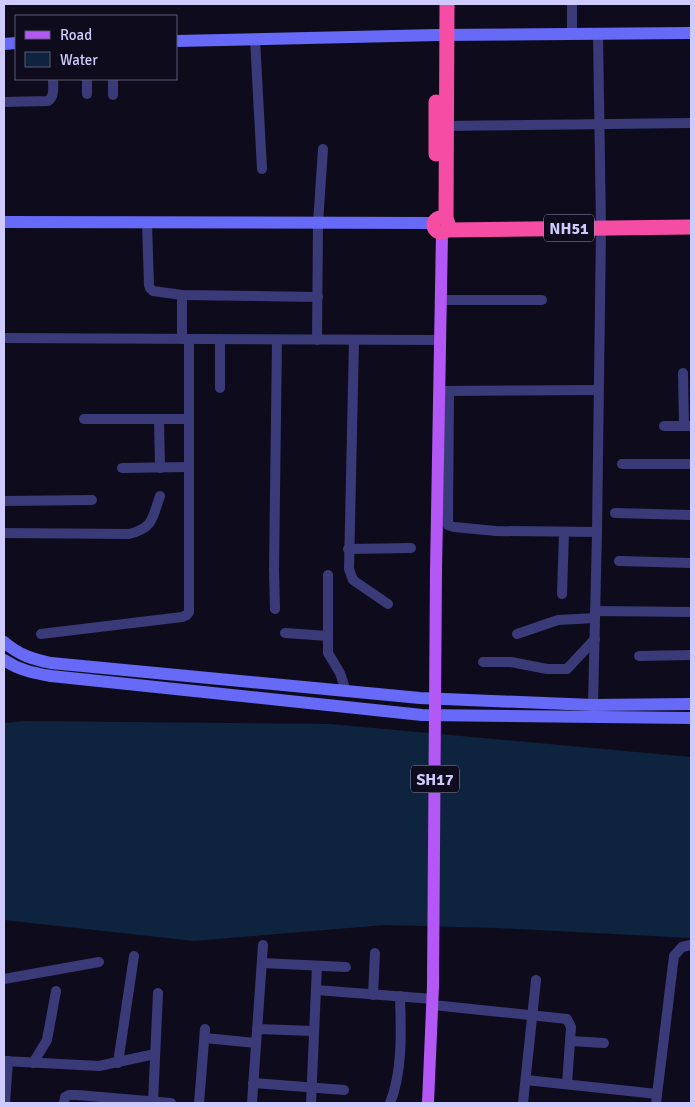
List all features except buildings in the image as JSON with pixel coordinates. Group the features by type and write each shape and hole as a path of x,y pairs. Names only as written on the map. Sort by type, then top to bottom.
{"highway":[{"path":"437,4 442,35"},
{"path":"443,224 436,184 441,126 442,35 447,4"},
{"name":"NH51","path":"601,223 691,216"},
{"name":"NH51","path":"443,224 601,223 691,226"}],"main road":[{"name":"SH17","path":"428,1103 433,997 436,571 445,391 440,340 443,224"}],"street":[{"path":"572,4 572,34"},
{"path":"178,40 691,33"},
{"path":"593,705 601,223 598,34"},
{"path":"256,39 262,169"},
{"path":"4,102 48,101 52,98 53,94 53,80"},
{"path":"87,80 87,94"},
{"path":"113,80 113,95"},
{"path":"441,126 691,123"},
{"path":"317,340 318,223 323,149"},
{"path":"4,222 443,224"},
{"path":"147,222 150,288 153,291 182,295 318,297"},
{"path":"41,634 187,615 190,607 189,419 186,339 182,295"},
{"path":"441,300 542,300"},
{"path":"4,338 440,340"},
{"path":"220,339 220,388"},
{"path":"275,609 277,340"},
{"path":"354,340 349,569 353,580 388,604"},
{"path":"664,426 688,426 684,373"},
{"path":"597,532 496,531 448,525 445,391 598,390"},
{"path":"84,419 189,419"},
{"path":"159,419 160,468"},
{"path":"622,464 691,464"},
{"path":"122,468 189,468"},
{"path":"4,533 129,534 147,527 151,522 160,496"},
{"path":"4,501 92,500"},
{"path":"615,513 691,515"},
{"path":"562,594 564,532"},
{"path":"348,549 411,548"},
{"path":"619,561 691,563"},
{"path":"328,575 328,653 340,672 346,691"},
{"path":"517,634 558,620 595,614 691,612"},
{"path":"286,633 328,636"},
{"path":"483,662 511,662 547,669 566,669 572,665 595,639"},
{"path":"4,642 19,654 51,663 420,698 593,705 691,704"},
{"path":"639,656 691,655"},
{"path":"4,660 30,673 52,676 422,715 691,718"},
{"path":"252,1103 264,945"},
{"path":"526,1080 567,1084 657,1099 674,956 682,947 691,946"},
{"path":"373,995 375,953"},
{"path":"118,1063 134,956"},
{"path":"4,978 99,962"},
{"path":"262,963 346,967"},
{"path":"311,1103 317,966"},
{"path":"523,1103 536,980"},
{"path":"316,990 373,995 433,997 533,1015 567,1019 571,1027 567,1084"},
{"path":"33,1062 48,1040 56,991"},
{"path":"152,1102 158,993"},
{"path":"390,1103 399,1065 401,1035 400,996"},
{"path":"257,1029 314,1031"},
{"path":"199,1103 205,1034 256,1043"},
{"path":"570,1041 604,1043"},
{"path":"5,1103 6,1061 99,1066 156,1054"},
{"path":"254,1083 344,1090"},
{"path":"64,1103 69,1095 171,1103"}],"water":[{"path":"24,721 330,724 691,757 691,938 497,928 384,925 194,941 4,920 4,723"}]}
